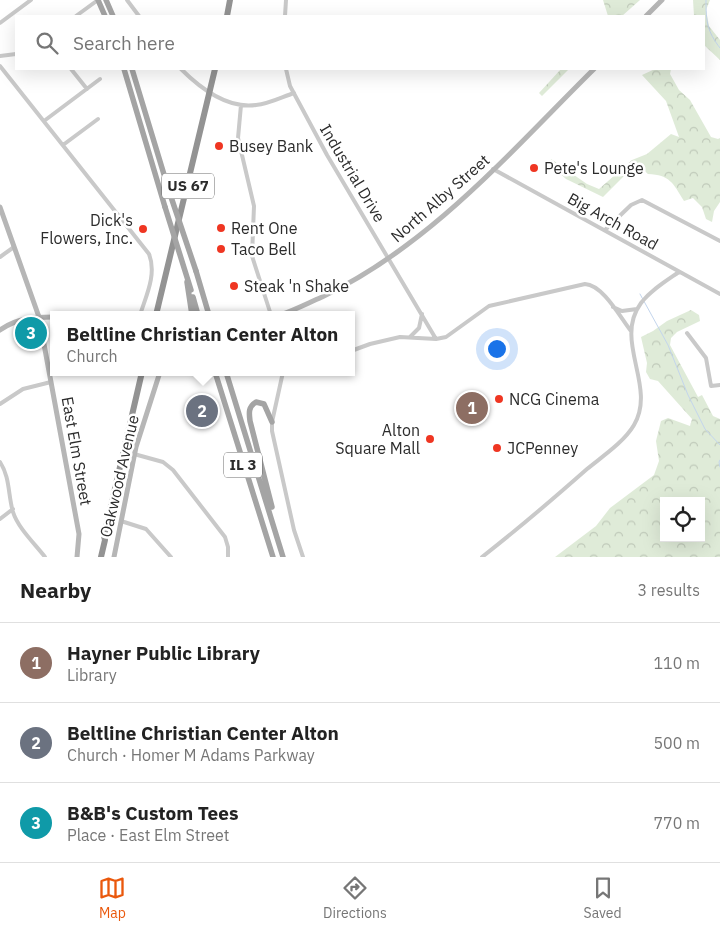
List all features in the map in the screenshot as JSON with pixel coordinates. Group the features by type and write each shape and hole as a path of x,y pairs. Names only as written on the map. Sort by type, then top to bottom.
{"highway":[{"path":"226,15 230,0"},
{"name":"US 67","path":"157,311 214,70"},
{"path":"101,557 105,540 104,536 141,376"},
{"path":"96,557 101,538 104,536"}],"main road":[{"path":"98,0 105,15"},
{"path":"106,0 113,15"},
{"path":"124,70 197,311"},
{"path":"132,70 208,311"},
{"path":"186,273 191,311"},
{"name":"IL 3","path":"216,376 273,557"},
{"name":"IL 3","path":"227,376 284,557"},
{"path":"272,422 264,404 256,402 251,406 249,411 250,421 284,557"}],"street":[{"path":"0,23 31,0"},
{"path":"77,15 98,0"},
{"path":"127,0 138,15"},
{"path":"285,15 286,0"},
{"path":"647,15 662,0"},
{"path":"0,56 15,54"},
{"path":"0,66 149,254 152,264 151,277 141,311"},
{"path":"72,70 87,89"},
{"path":"182,70 209,91 227,102 240,105 262,104 294,93"},
{"name":"Industrial Drive","path":"286,70 294,93 326,154 436,339"},
{"name":"North Alby Street","path":"289,311 334,291 390,259 439,220 593,70"},
{"path":"44,121 100,80"},
{"path":"240,105 238,138 254,206 252,256 269,311"},
{"path":"63,145 98,119"},
{"name":"Big Arch Road","path":"493,169 720,294"},
{"path":"605,230 631,204 642,200 720,241"},
{"name":"East Elm Street","path":"0,207 39,317 50,372"},
{"path":"0,258 14,247"},
{"path":"482,557 612,448 634,425 640,410 641,394 632,347 631,331 637,309 647,296 679,272"},
{"path":"355,350 383,341 410,336 436,339 450,335 489,306 578,284 589,284 595,287 631,331"},
{"path":"612,307 622,311 637,309"},
{"path":"410,336 419,328 422,314"},
{"path":"0,330 17,320 50,317"},
{"path":"687,333 706,358 711,386 720,385"},
{"name":"East Elm Street","path":"51,376 79,534 77,557"},
{"name":"Oakwood Avenue","path":"114,557 134,454 159,376"},
{"path":"282,376 272,422 274,441 298,546 303,557"},
{"path":"0,404 23,389 52,382"},
{"path":"134,454 163,462 173,470 225,537 228,557"},
{"path":"0,462 6,476 13,509 23,528 46,557"},
{"path":"0,519 13,509"},
{"path":"121,521 146,529 170,557"}],"green space":[{"path":"603,0 640,0 623,15 608,15"},
{"path":"693,0 710,0 706,10 709,26 720,40 720,60 705,46 705,15 694,15"},
{"path":"560,70 568,70 542,96 539,93"},
{"path":"653,70 671,70 670,74 679,90 690,100 711,137 720,138 720,202 714,211 712,222 706,219 702,207 693,198 684,201 670,181 661,176 648,174 641,167 631,169 603,197 566,179 550,165 551,159 587,184 599,189 632,160 647,154 671,134 679,137 666,101 642,75"},
{"path":"691,310 699,315 700,321 677,332 671,338 670,345 698,397 702,395 713,416 720,419 720,557 555,557 596,526 610,508 654,475 659,461 656,441 661,421 668,418 690,426 692,419 658,381 650,379 646,372 647,363 641,337 667,321"}],"waterway":[{"path":"706,0 708,26 720,48"},
{"path":"640,294 668,345 688,395 705,429 720,445"},
{"path":"720,460 720,467"}],"place":[{"name":"Busey Bank","path":"219,146"},
{"name":"Pete's Lounge","path":"534,168"},
{"name":"Rent One","path":"221,228"},
{"name":"Dick's Flowers, Inc.","path":"143,229"},
{"name":"Taco Bell","path":"221,249"},
{"name":"Steak 'n Shake","path":"234,286"},
{"name":"B&B's Custom Tees","path":"31,333"},
{"name":"NCG Cinema","path":"499,399"},
{"name":"Hayner Public Library","path":"472,408"},
{"name":"Beltline Christian Center Alton","path":"202,411"},
{"name":"Alton Square Mall","path":"430,439"},
{"name":"JCPenney","path":"497,448"}]}
